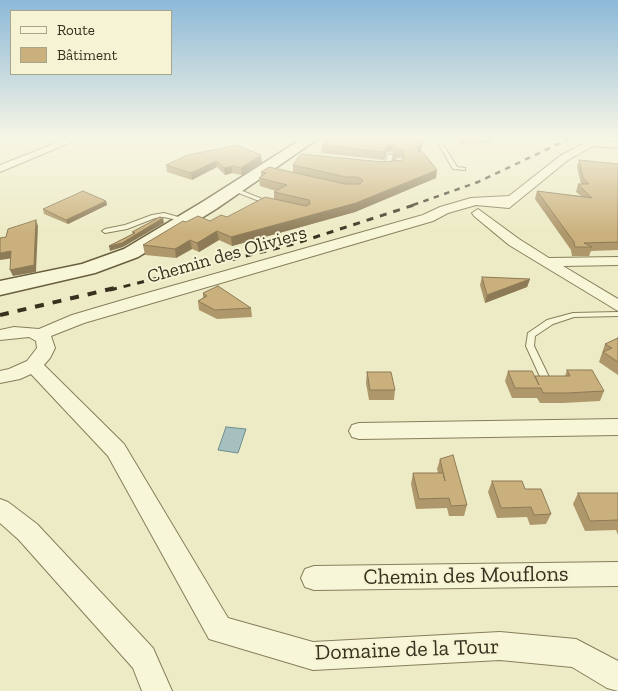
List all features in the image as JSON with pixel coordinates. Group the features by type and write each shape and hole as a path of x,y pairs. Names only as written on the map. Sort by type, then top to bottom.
{"main road":[{"path":"0,288 88,269 111,262 131,253 233,189 269,170"}],"street":[{"name":"Chemin des Oliviers","path":"39,335 78,319 139,300 428,218 478,213 500,208 548,170"},
{"name":"Chemin des Oliviers","path":"428,218 444,210 475,201 496,202 512,199"},
{"path":"478,213 514,242 618,306"},
{"path":"549,262 618,261"},
{"path":"0,335 23,331 39,335 46,343 44,354 33,365 14,375 0,377"},
{"name":"Domaine de la Tour","path":"33,365 116,450 219,628 313,656 500,646 576,653 618,677"},
{"path":"359,430 618,426"},
{"path":"0,509 28,532 143,658 157,691"},
{"name":"Chemin des Mouflons","path":"314,578 618,574"}],"lane":[{"path":"233,189 257,200 273,204"},
{"path":"105,231 127,227 154,216 164,215 186,220"},
{"path":"545,379 530,346 531,335 550,322 573,315 618,314"}],"water":[{"path":"226,427 246,429 238,453 218,450"}],"building":[{"path":"182,170 197,170 191,173"},
{"path":"264,170 284,170 345,184 360,184 363,180 358,177 346,177 316,170 436,170 356,203 231,237 217,231 197,243 190,240 175,249 143,245 183,221 186,222 198,216 210,221 221,215 227,217 265,197 306,206 310,204 309,200 274,192 287,185 259,178 266,173 261,172"},
{"path":"581,170 618,170 618,242 584,243 592,247 575,247 574,242 537,191 592,198 578,184 589,184 583,178"},
{"path":"83,191 106,201 66,220 43,209"},
{"path":"160,217 163,218 122,243 109,246 135,233 132,232"},
{"path":"36,220 34,265 10,270 11,251 0,253 0,238 6,237 8,229"},
{"path":"482,277 530,279 487,295"},
{"path":"218,286 251,308 215,310 198,301 207,296 203,293"},
{"path":"618,338 618,362 603,352 612,348 605,344"},
{"path":"567,370 592,370 604,391 543,393 541,388 515,388 508,371 532,371 539,385 535,376 570,376"},
{"path":"367,372 391,372 395,390 370,390"},
{"path":"453,455 467,505 451,506 449,498 419,499 413,473 443,473 445,481 440,459"},
{"path":"492,481 522,481 525,489 541,489 551,514 534,515 531,507 501,508"},
{"path":"578,493 618,493 618,520 590,521"}],"railway":[{"path":"413,205 478,182 503,170"},
{"path":"110,290 294,244 417,204"},
{"path":"0,315 115,288"}]}
